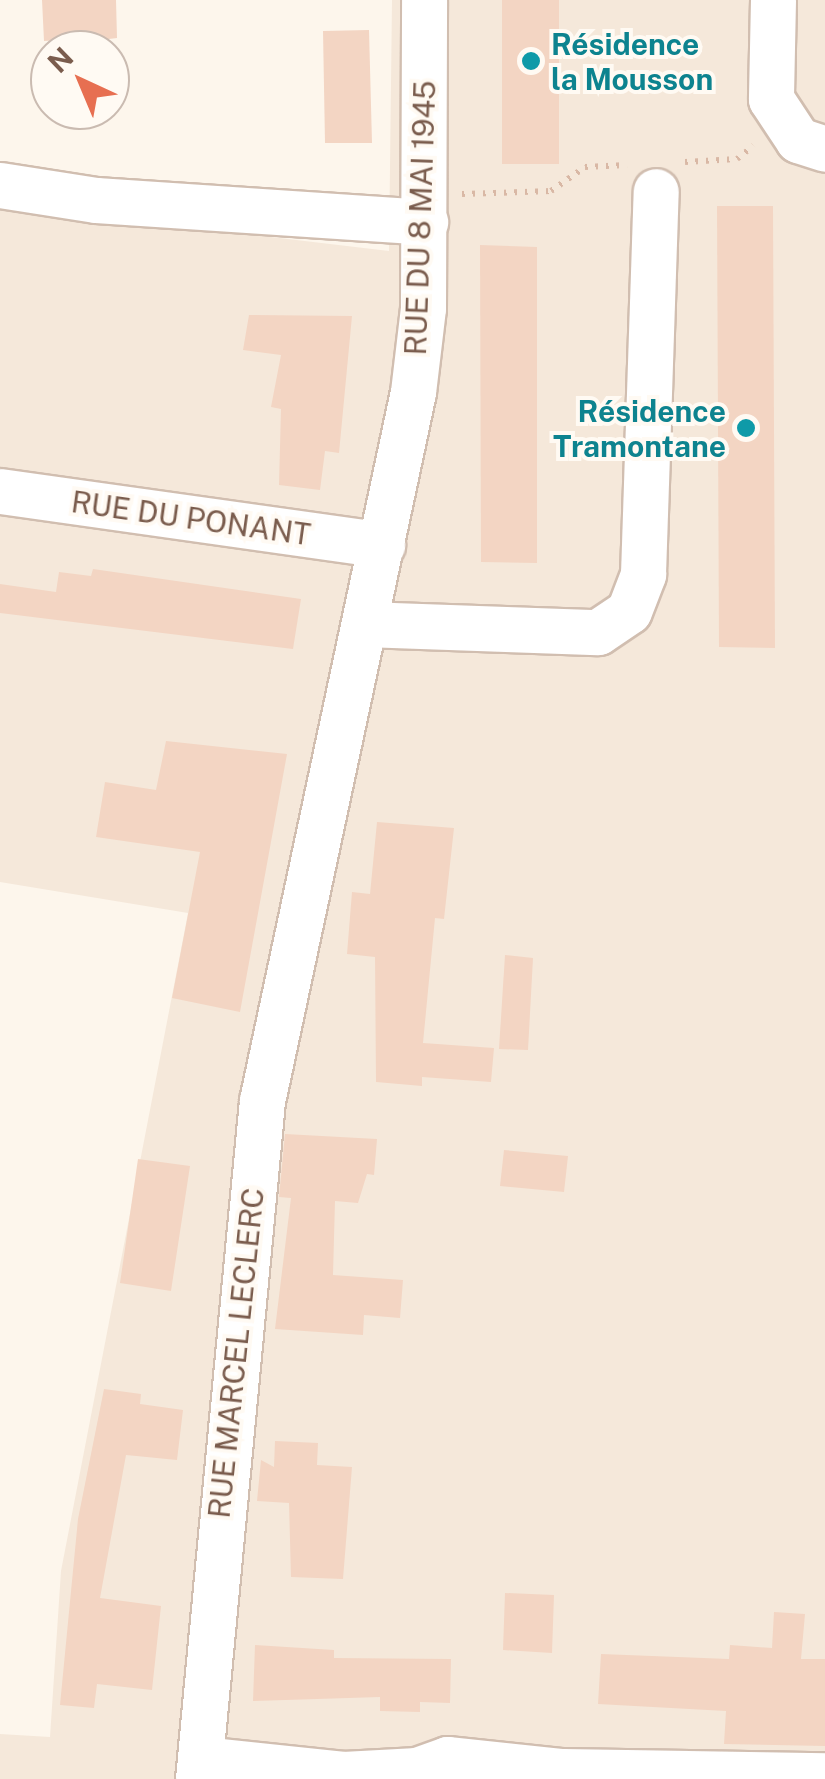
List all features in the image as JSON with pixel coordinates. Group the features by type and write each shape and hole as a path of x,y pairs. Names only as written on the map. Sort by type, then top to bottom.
{"street":[{"name":"RUE DU 8 MAI 1945","path":"354,669 413,392 425,208 424,0"},
{"path":"772,0 771,99 782,125 798,140 825,150"},
{"path":"364,624 598,632 629,612 644,574 654,173"},
{"path":"0,184 96,200 425,208"},
{"name":"RUE DU PONANT","path":"0,492 382,545"},
{"name":"RUE MARCEL LECLERC","path":"200,1769 198,1732 262,1101 295,930 354,669"},
{"path":"200,1769 343,1774 416,1770 447,1759 562,1771 825,1775"}],"path":[{"path":"425,208 551,191 585,167 654,173 736,158 782,125"}],"shaded area":[{"path":"392,0 825,0 825,1779 0,1779 0,1734 50,1737 61,1571 188,913 0,882 0,205 389,251"}],"building":[{"path":"42,0 116,0 117,30 43,30"},
{"name":"Résidence la Mousson","path":"502,0 559,0 559,164 502,164"},
{"path":"369,30 372,143 325,143 323,31"},
{"name":"Résidence Tramontane","path":"717,206 773,206 775,648 719,647"},
{"path":"480,245 537,247 537,563 481,562"},
{"path":"249,315 352,316 339,453 325,451 320,490 279,485 281,409 271,407 281,355 243,350"},
{"path":"93,569 301,599 293,649 0,613 0,584 56,592 59,572 91,576"},
{"path":"166,741 287,754 240,1012 172,998 200,852 96,837 105,782 156,790"},
{"path":"377,822 454,828 444,919 435,918 423,1043 494,1048 491,1082 422,1077 422,1086 376,1082 375,957 347,954 352,892 370,894"},
{"path":"505,955 533,958 528,1050 499,1049"},
{"path":"285,1134 377,1139 374,1175 367,1174 358,1203 335,1201 333,1275 403,1280 400,1318 364,1315 363,1335 275,1329 291,1198 279,1197"},
{"path":"504,1150 568,1156 564,1192 500,1186"},
{"path":"138,1159 190,1166 171,1291 120,1283"},
{"path":"104,1389 141,1394 140,1404 183,1410 177,1460 126,1455 100,1598 161,1606 152,1690 97,1684 94,1708 60,1705 78,1519"},
{"path":"275,1441 318,1443 317,1465 352,1467 343,1579 291,1577 289,1503 257,1501 261,1460 274,1467"},
{"path":"505,1593 554,1595 552,1653 503,1650"},
{"path":"774,1612 805,1614 801,1659 825,1659 825,1746 724,1744 726,1711 598,1704 601,1654 729,1659 730,1645 772,1648"},
{"path":"255,1645 334,1650 334,1658 451,1659 450,1703 420,1702 420,1712 380,1711 380,1697 253,1701"}],"place":[{"name":"Résidence la Mousson","path":"531,61"},
{"name":"Résidence Tramontane","path":"746,428"}]}
